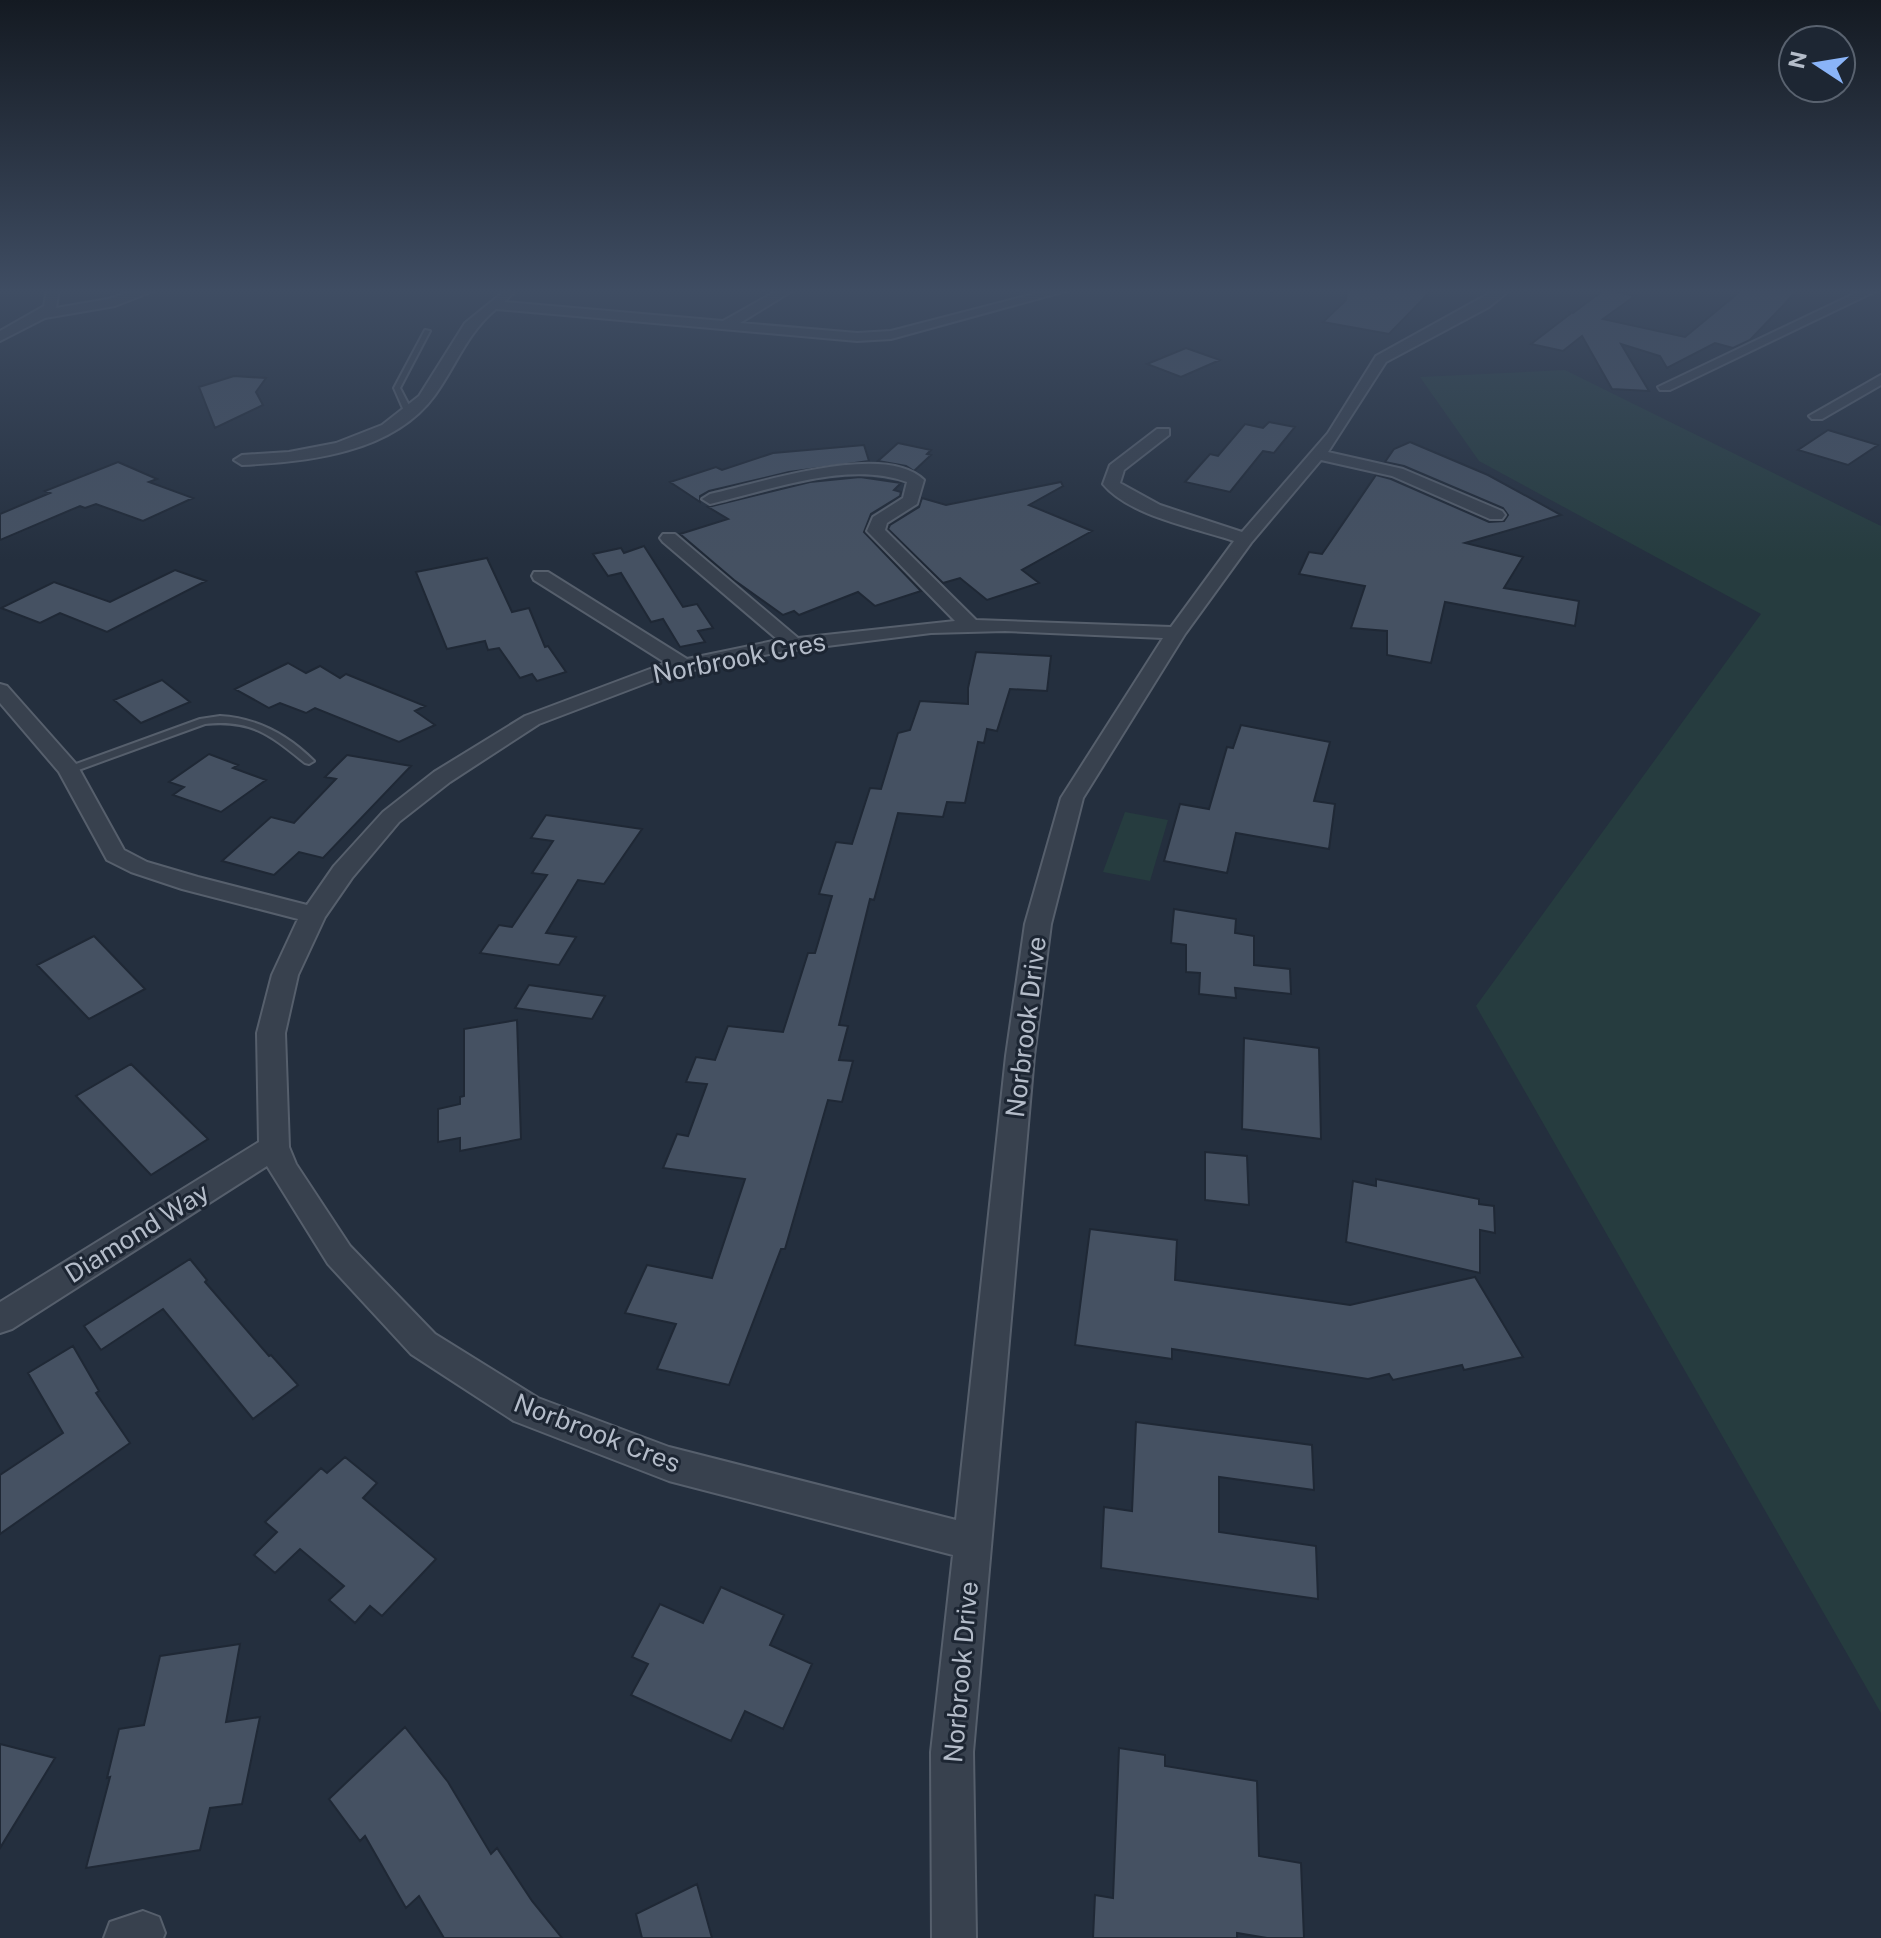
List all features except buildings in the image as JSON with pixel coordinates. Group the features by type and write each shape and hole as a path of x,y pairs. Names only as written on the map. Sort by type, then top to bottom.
{"street":[{"path":"242,460 281,459 330,450 386,427 423,401 436,379"},
{"name":"Norbrook Drive","path":"954,1938 952,1752 1020,1056 1038,924 1072,798 1176,633 1245,539 1334,435 1368,379"},
{"path":"1665,387 1681,379"},
{"path":"1817,416 1880,379"},
{"path":"1163,432 1116,468 1111,484 1117,492 1245,539"},
{"path":"1317,454 1397,472 1496,515"},
{"path":"710,499 847,468 887,469 916,480 911,500 879,521 876,531 971,626"},
{"path":"669,538 794,644"},
{"path":"541,576 684,666"},
{"name":"Norbrook Cres","path":"972,1542 669,1464 526,1410 423,1344 339,1255 284,1170 274,1147 271,1033 285,975 313,915 343,872 391,817 442,777 532,720 659,671 794,644 931,627 1176,633"},
{"path":"0,690 69,770 115,855 139,867 191,883 313,915"},
{"name":"Diamond Way","path":"0,1319 274,1147"}],"lane":[{"path":"402,379 397,388 409,413"},
{"path":"69,770 203,721 220,718 248,721 274,733 309,761"}],"green space":[{"path":"1422,379 1584,379 1881,526 1881,1713 1476,1006 1761,614 1479,461"},
{"path":"1125,812 1168,820 1150,881 1103,872"}]}
